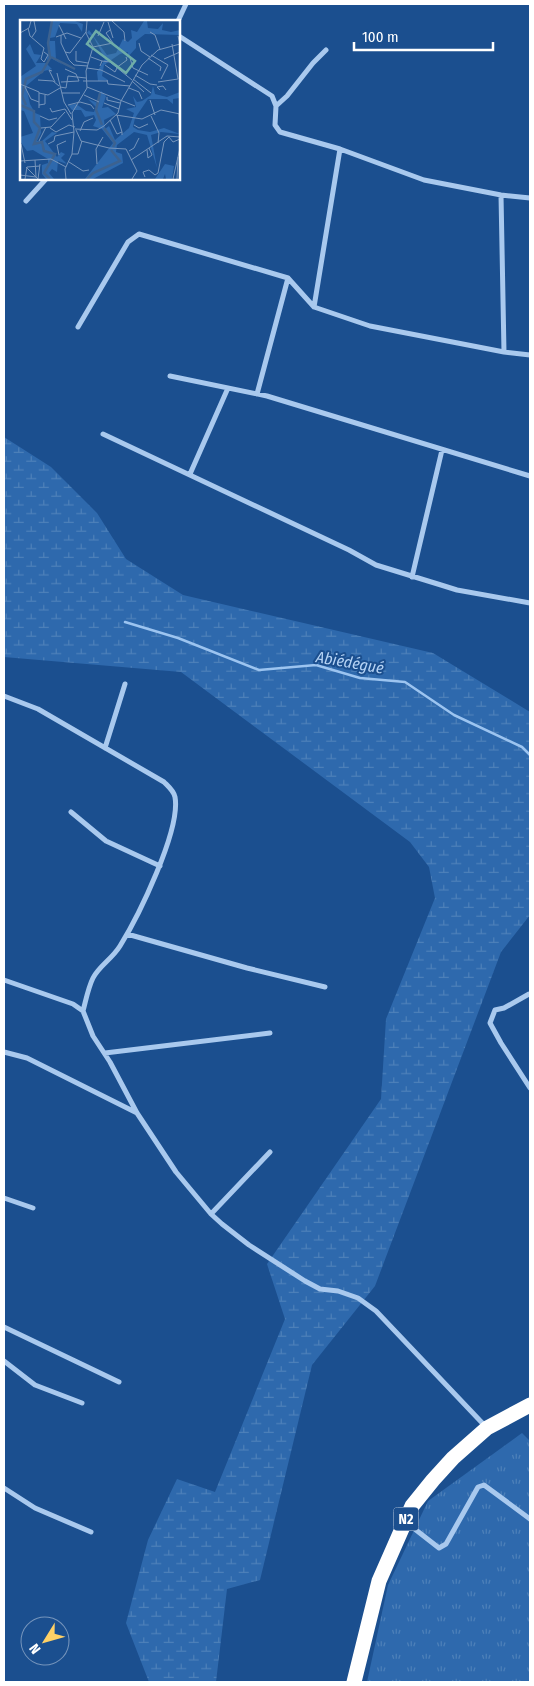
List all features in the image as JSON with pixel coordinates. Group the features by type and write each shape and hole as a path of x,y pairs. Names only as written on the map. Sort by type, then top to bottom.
{"highway":[{"name":"N2","path":"354,1682 379,1581 412,1506 453,1458 487,1428 530,1405"}],"street":[{"path":"178,20 186,4"},
{"path":"180,37 272,96 276,106 275,125 280,132 340,149 424,180 502,195 530,198"},
{"path":"276,106 287,96 313,63 326,50"},
{"path":"314,307 340,149"},
{"path":"26,201 45,180"},
{"path":"502,195 504,352"},
{"path":"78,328 128,242 139,234 288,278 314,307 370,326 504,352 530,355"},
{"path":"256,394 288,278"},
{"path":"170,376 256,394 530,476"},
{"path":"190,474 228,388"},
{"path":"103,434 349,550 376,565 457,590 530,603"},
{"path":"412,577 442,450"},
{"path":"105,748 124,684"},
{"path":"4,696 38,709 164,782 172,789 175,796 176,811 160,866 127,934 110,960 99,969 92,979 83,1011"},
{"path":"72,812 106,841 160,866"},
{"path":"127,934 247,968 325,987"},
{"path":"4,980 73,1004 83,1011 89,1027 137,1113 176,1172 211,1214 249,1245 305,1281 320,1289 358,1298 376,1312 487,1428"},
{"path":"529,994 504,1008 495,1010 490,1023 530,1088"},
{"path":"105,1053 270,1033"},
{"path":"4,1052 27,1058 137,1113"},
{"path":"211,1214 270,1152"},
{"path":"4,1198 33,1208"},
{"path":"4,1327 119,1382"},
{"path":"4,1362 35,1385 82,1403"},
{"path":"405,1521 439,1548 446,1544 478,1487 484,1485 530,1519"},
{"path":"4,1488 35,1508 92,1532"}],"green space":[{"path":"4,437 51,467 97,513 126,559 183,595 433,653 530,712 530,915 501,952 375,1286 312,1365 260,1580 227,1589 216,1682 149,1682 126,1623 148,1540 177,1479 215,1492 285,1319 267,1264 381,1099 386,1019 435,898 429,867 410,842 181,672 4,657"},
{"path":"522,1433 530,1441 530,1682 367,1682 388,1585 428,1501"}],"waterway":[{"name":"Abiédégué","path":"125,622 178,638 259,670 316,665 360,678 405,682 454,715 522,747 530,755"}]}
